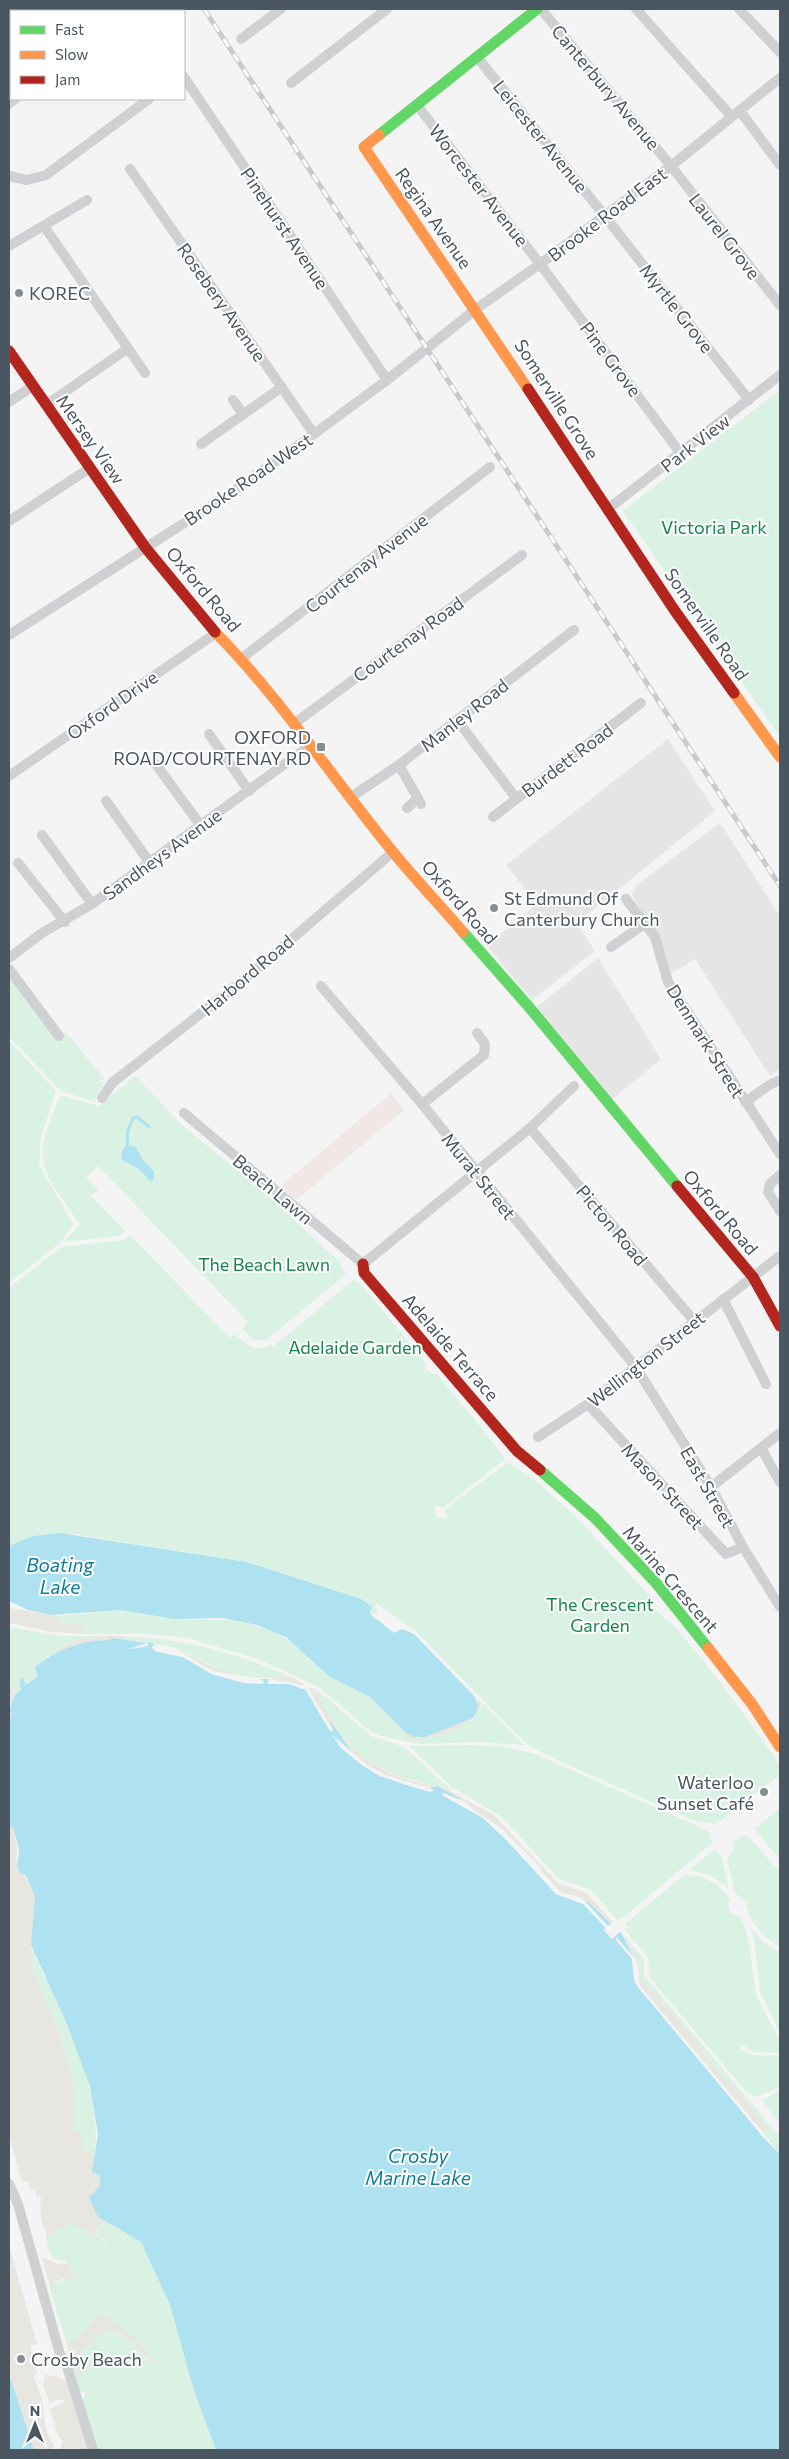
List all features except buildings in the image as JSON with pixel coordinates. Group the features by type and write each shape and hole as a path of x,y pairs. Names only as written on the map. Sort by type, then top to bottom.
{"street":[{"path":"241,39 281,9"},
{"path":"291,83 387,9"},
{"path":"417,105 537,9"},
{"name":"Canterbury Avenue","path":"541,9 671,166"},
{"path":"636,9 780,164"},
{"path":"739,9 780,52"},
{"name":"Leicester Avenue","path":"477,57 604,215"},
{"name":"Pinehurst Avenue","path":"185,78 387,380"},
{"name":"Brooke Road East","path":"430,345 671,166 780,78"},
{"path":"9,176 27,180 46,175 148,100"},
{"name":"Regina Avenue","path":"417,105 364,147 476,309"},
{"name":"Worcester Avenue","path":"417,105 540,264"},
{"name":"Laurel Grove","path":"671,166 780,306"},
{"name":"Rosebery Avenue","path":"130,169 314,434"},
{"path":"9,246 87,200"},
{"name":"Myrtle Grove","path":"604,215 749,400"},
{"path":"44,226 145,373"},
{"name":"Pine Grove","path":"540,264 681,454"},
{"name":"Somerville Grove","path":"476,309 608,509"},
{"name":"Brooke Road West","path":"9,635 145,546 228,495 387,380 430,345"},
{"path":"46,405 127,349"},
{"name":"Mersey View","path":"9,351 145,546"},
{"name":"Park View","path":"608,509 780,375"},
{"path":"9,402 33,386"},
{"path":"201,444 282,388"},
{"path":"233,400 243,414"},
{"name":"Courtenay Avenue","path":"242,658 490,467"},
{"path":"9,521 90,468"},
{"name":"Somerville Road","path":"608,509 675,611 780,757"},
{"name":"Oxford Road","path":"145,546 216,633 242,658 295,723 393,852 529,1006 753,1277 780,1326"},
{"name":"Courtenay Road","path":"295,723 522,555"},
{"name":"Manley Road","path":"351,797 399,765 574,630"},
{"name":"Oxford Drive","path":"9,776 216,633"},
{"name":"Burdett Road","path":"493,817 642,703"},
{"path":"457,720 516,798"},
{"path":"209,734 249,791"},
{"name":"Sandheys Avenue","path":"9,958 42,934 65,922 92,904 311,745"},
{"path":"155,762 201,826"},
{"path":"399,765 419,801 407,808"},
{"path":"106,801 150,863"},
{"path":"42,835 92,904"},
{"name":"Harbord Road","path":"102,1098 112,1083 245,979 393,852"},
{"path":"18,863 65,922"},
{"name":"Denmark Street","path":"626,899 655,937 668,982 780,1154"},
{"path":"611,947 646,923"},
{"path":"9,969 59,1036"},
{"name":"Murat Street","path":"321,986 422,1104 476,1173 635,1366"},
{"path":"422,1104 452,1074 484,1055 485,1044 477,1033"},
{"path":"745,1102 780,1080"},
{"path":"363,1264 530,1128 574,1086"},
{"name":"Beach Lawn","path":"184,1113 363,1264"},
{"name":"Picton Road","path":"530,1128 695,1322"},
{"path":"780,1174 770,1184 768,1192 780,1211"},
{"name":"Wellington Street","path":"538,1437 588,1404 780,1256"},
{"name":"Adelaide Terrace","path":"363,1264 364,1273 517,1451"},
{"path":"723,1299 766,1384"},
{"name":"East Street","path":"635,1366 711,1487 743,1547 780,1607"},
{"name":"Mason Street","path":"588,1404 726,1554 743,1547"},
{"path":"711,1487 780,1433"},
{"path":"762,1448 780,1482"},
{"name":"Marine Crescent","path":"517,1451 595,1518 656,1583 752,1704 780,1747"},
{"path":"9,2184 18,2204 60,2354 66,2363 93,2450"}],"shaded area":[{"path":"668,739 715,811 577,923 595,951 532,1000 487,946 537,904 506,865"},
{"path":"720,823 780,916 780,1069 770,1076 695,959 670,974 664,949 632,895 636,885"},
{"path":"598,958 661,1059 609,1102 533,1010"},
{"path":"391,1093 404,1110 296,1200 281,1186"}],"green space":[{"name":"Victoria Park","path":"780,390 780,737 623,511"},
{"path":"9,977 58,1039 66,1032 104,1079 93,1085 105,1081 95,1099 96,1102 61,1091 9,1037"},
{"path":"9,1041 56,1091 41,1137 39,1165 73,1224 61,1242 9,1283"},
{"name":"The Beach Lawn","path":"135,1076 182,1125 259,1188 341,1263 341,1268 346,1274 266,1340 253,1340 242,1329 248,1322 98,1166 86,1178 99,1189 91,1196 125,1231 118,1236 64,1242 80,1225 49,1177 44,1166 42,1154 44,1140 59,1098 63,1096 99,1106"},
{"path":"130,1235 230,1338 235,1334 255,1348 265,1348 271,1345 273,1347 351,1282 354,1280 359,1282 425,1362 426,1369 430,1373 437,1374 503,1455 504,1460 443,1508 435,1505 436,1516 439,1519 446,1518 448,1516 444,1513 446,1509 508,1462 542,1486 575,1516 650,1596 657,1611 690,1644 780,1765 780,1775 716,1824 695,1821 531,1747 507,1725 416,1631 376,1603 377,1613 371,1615 369,1603 361,1599 247,1562 74,1534 40,1535 9,1546 9,1288 61,1247 124,1240"},
{"path":"121,1610 174,1619 235,1620 273,1631 297,1646 330,1677 370,1697 381,1705 408,1734 407,1739 421,1739 471,1721 483,1703 524,1745 479,1742 421,1744 378,1735 368,1729 319,1687 255,1658 188,1638 149,1634 82,1634 87,1626 60,1622 58,1616"},
{"path":"9,1627 63,1636 98,1636 63,1645 36,1667 38,1676 28,1684 25,1684 23,1678 19,1682 21,1690 15,1695 13,1686 9,1690"},
{"path":"123,1636 167,1640 209,1648 249,1660 291,1677 264,1678 237,1675 219,1669 183,1651 141,1642 126,1642"},
{"path":"313,1689 326,1697 371,1736 404,1747 451,1790 397,1776 362,1757 337,1730"},
{"path":"473,1745 505,1747 535,1754 700,1827 711,1834 709,1840 713,1840 713,1842 623,1918 617,1920 590,1889 559,1879 502,1817 452,1787 409,1746"},
{"path":"780,1808 780,1860 754,1829"},
{"path":"746,1834 780,1872 780,1947 757,1928 750,1916 746,1902 735,1893 727,1860 734,1848 733,1842"},
{"path":"715,1849 721,1855 729,1889 710,1875 689,1870"},
{"path":"690,1875 704,1878 721,1889 730,1899 728,1906 730,1913 741,1917 748,1937 756,1995 780,2041 780,2053 753,2052 743,2045 739,2046 752,2055 780,2056 780,2087 755,2097 747,2093 650,1978 648,1957 624,1929 628,1927 625,1924 683,1876"},
{"path":"750,1927 763,1942 780,1952 780,1973 778,1975 780,1978 780,2033 760,1992 754,1939"},
{"path":"621,1931 644,1959 644,1975 780,2137 780,2154 764,2134 765,2130 768,2129 739,2092 725,2080 681,2023 662,2004 661,1999 639,1976 638,1957"},
{"path":"28,1939 45,1979 52,1988 77,2050 90,2092 96,2135 95,2157 70,2177 22,2182 9,2045 72,2142 74,2087 60,2035 9,1961"},
{"path":"780,2090 780,2124 762,2100"},
{"path":"72,2223 85,2228 96,2239 104,2241 93,2230 96,2228 110,2237 100,2228 100,2224 110,2225 141,2242 170,2305 194,2391 216,2450 97,2450 81,2399 85,2392 79,2391 74,2372 88,2367 81,2360 81,2351 88,2343 95,2342 92,2340 110,2329 136,2344 135,2348 154,2364 152,2356 114,2322 95,2319 77,2338 67,2342 51,2293 54,2282 77,2278 66,2261 54,2259 47,2247 49,2234"}],"sand":[{"path":"9,1608 58,1616 60,1622 87,1626 82,1634 52,1632 9,1623"},
{"path":"98,1636 123,1636 126,1642 96,1641 67,1649 48,1657 63,1646 88,1637 91,1639"},
{"path":"179,1651 216,1668 252,1677 212,1671"},
{"path":"291,1677 304,1684 303,1686 269,1679"},
{"path":"13,1685 15,1698 9,1707 9,1690"},
{"path":"308,1688 312,1688 326,1697 313,1690 337,1730 328,1722"},
{"path":"472,1694 481,1703 479,1711 466,1723 428,1738 406,1740 408,1734 418,1738 477,1711 478,1702"},
{"path":"9,1707 12,1713 9,1723"},
{"path":"341,1735 361,1755 384,1770 409,1780 437,1786 425,1787 412,1784 382,1773 367,1765 355,1755 346,1745"},
{"path":"445,1788 494,1815 558,1883 587,1893 613,1922 612,1924 581,1898 561,1892 541,1871 541,1868 501,1828 460,1801 459,1798 442,1789"},
{"path":"9,1824 14,1829 17,1848 16,1859 35,1897 31,1945 33,1973 60,2035 74,2087 74,2129 82,2136 81,2148 95,2157 93,2172 100,2174 98,2217 110,2225 100,2224 100,2228 107,2231 113,2249 111,2249 107,2235 96,2228 93,2230 106,2243 96,2239 85,2228 81,2230 72,2223 49,2234 47,2247 46,2231 41,2215 41,2196 37,2197 35,2189 29,2189 29,2181 22,2182 9,2135"},
{"path":"622,1934 638,1957 639,1976 661,1999 662,2004 681,2023 725,2080 739,2092 768,2129 765,2130 764,2134 640,1986 637,1963"},
{"name":"Crosby Beach","path":"9,2245 37,2344 30,2345 37,2373 34,2376 42,2402 47,2432 54,2444 53,2450 9,2450"},
{"path":"42,2257 57,2264 67,2263 77,2281 63,2279 55,2281 51,2292"},
{"path":"101,2313 139,2342 156,2364 135,2348 136,2344 110,2329 92,2340 96,2342 88,2343 85,2349 81,2351 81,2360 89,2367 74,2372 59,2316 67,2342 77,2338"},
{"path":"45,2375 55,2376 68,2382 90,2450 62,2450 63,2441 58,2436 50,2409 65,2402 60,2399 50,2403 43,2385"}],"water":[{"path":"126,1145 136,1147 142,1159 154,1171 154,1179 150,1181 139,1169 121,1159 122,1151"},
{"name":"Boating Lake","path":"60,1533 247,1562 361,1599 372,1606 370,1614 394,1633 402,1629 414,1634 474,1696 478,1705 477,1711 473,1718 425,1737 414,1737 406,1733 370,1697 330,1677 286,1637 257,1625 223,1618 174,1619 121,1610 51,1615 28,1610 9,1601 9,1546 33,1536"},
{"name":"Crosby Marine Lake","path":"111,1638 147,1643 128,1649 144,1647 148,1645 148,1642 155,1644 152,1647 155,1651 183,1657 212,1674 244,1683 262,1680 256,1679 269,1679 267,1684 290,1684 306,1690 331,1732 333,1731 329,1721 341,1735 351,1752 334,1735 346,1748 367,1766 377,1773 400,1783 430,1792 434,1790 429,1788 437,1786 459,1798 460,1801 444,1793 442,1795 483,1818 517,1850 556,1894 583,1904 606,1928 607,1926 585,1901 589,1903 622,1934 634,1958 616,1937 616,1940 632,1959 638,1987 764,2138 780,2154 780,2450 216,2450 194,2391 170,2305 141,2242 98,2217 89,2197 99,2187 100,2175 92,2172 98,2134 90,2087 67,2024 31,1945 35,1897 26,1876 19,1872 19,1848 14,1829 9,1824 9,1723 12,1713 9,1710 15,1695 21,1690 19,1682 23,1677 25,1684 28,1684 38,1676 35,1667 52,1655 80,1644 111,1640"},
{"path":"9,2374 34,2450 9,2450"}],"pier":[{"path":"155,1644 158,1645 157,1648 184,1655 212,1672 245,1680 255,1681 254,1678 258,1678 264,1681 263,1684 244,1683 212,1674 183,1657 155,1651 152,1647"},
{"path":"270,1680 290,1682 307,1688 333,1731 331,1732 325,1723 306,1690 290,1684 267,1684"},
{"path":"332,1735 365,1764 382,1774 434,1790 430,1792 380,1776 363,1766 341,1748"},
{"path":"443,1793 463,1801 501,1831 558,1892 583,1900 608,1926 613,1922 621,1931 612,1939 604,1930 606,1928 583,1904 556,1894 500,1833 483,1818 442,1795"},
{"path":"616,1937 636,1960 637,1980 640,1986 776,2148 764,2138 638,1987 634,1981 632,1959 616,1940"}],"waterway":[{"path":"127,1145 128,1130 133,1118 137,1117 149,1127"}],"railway":[{"path":"204,9 780,886"}],"traffic: fast":[{"path":"379,135 537,9"},
{"path":"463,932 529,1007 677,1186"},
{"path":"540,1470 595,1518 656,1583 708,1648"}],"traffic: slow":[{"path":"379,135 364,147 528,389"},
{"path":"215,632 263,685 393,852 463,932"},
{"path":"734,693 780,757"},
{"path":"708,1648 752,1704 780,1747"}],"traffic: jam":[{"path":"9,351 145,547 215,632"},
{"path":"528,389 675,611 734,693"},
{"path":"677,1186 753,1277 780,1326"},
{"path":"363,1264 364,1273 517,1451 540,1470"}],"place":[{"name":"KOREC","path":"19,293"},
{"name":"OXFORD ROAD/COURTENAY RD","path":"321,747"},
{"name":"St Edmund Of Canterbury Church","path":"494,908"},
{"name":"Waterloo Sunset Café","path":"764,1792"},
{"name":"Crosby Beach","path":"21,2359"}],"park label":[{"name":"Adelaide Garden","path":"355,1347"},
{"name":"The Crescent Garden","path":"600,1614"}]}
